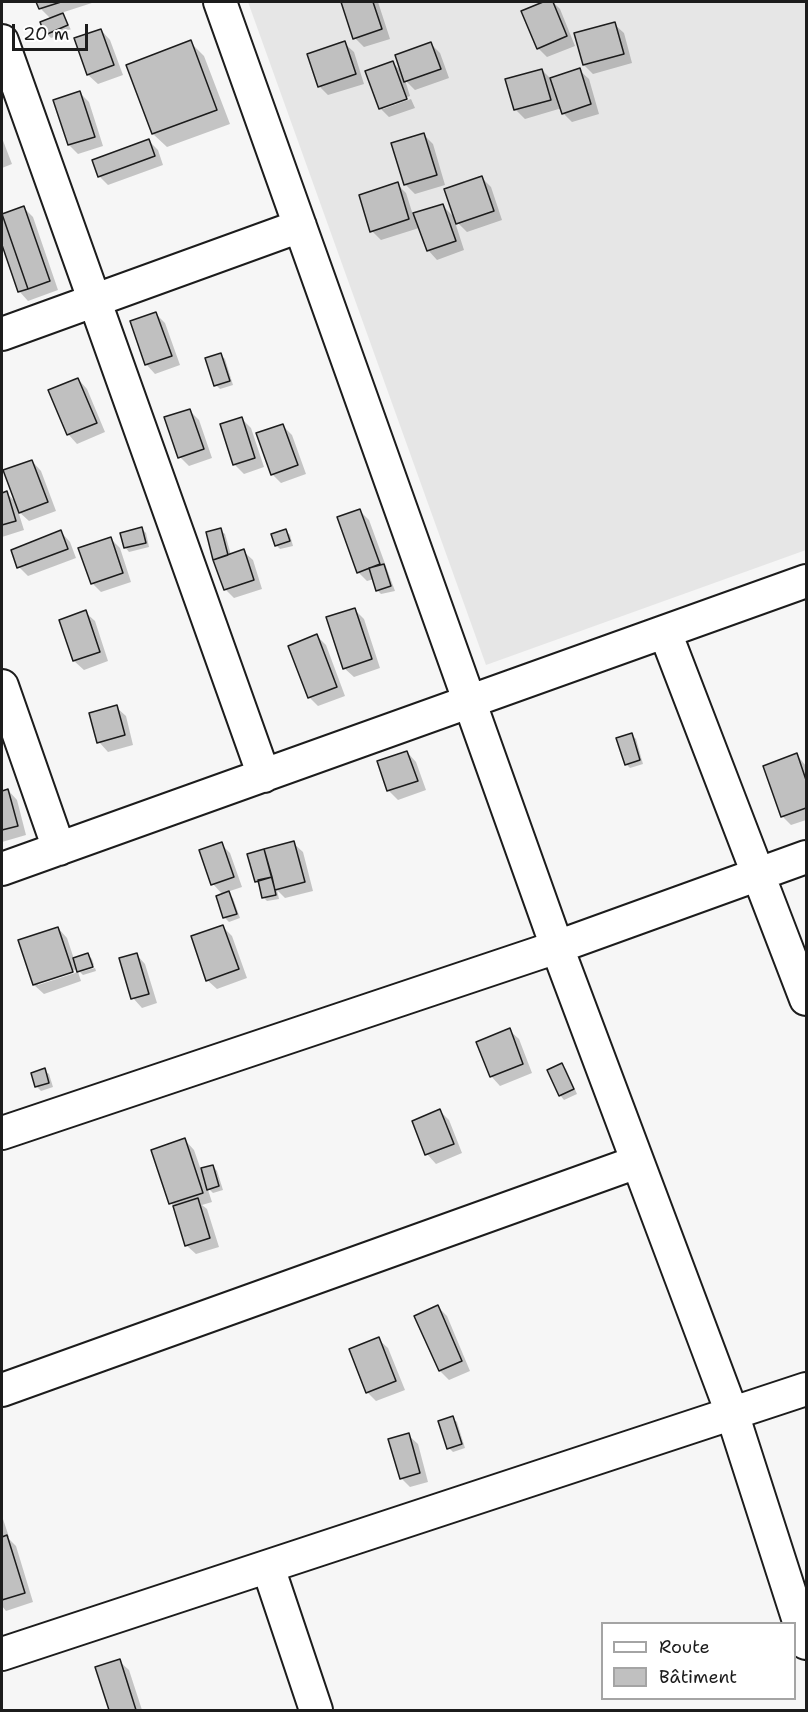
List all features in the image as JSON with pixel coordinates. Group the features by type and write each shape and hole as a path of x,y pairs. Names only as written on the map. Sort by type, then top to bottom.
{"street":[{"path":"220,2 557,947 732,1413 807,1643"},
{"path":"3,50 264,776"},
{"path":"2,334 300,226"},
{"path":"2,869 807,581"},
{"path":"665,632 807,999"},
{"path":"2,686 59,849"},
{"path":"2,1134 557,947 807,857"},
{"path":"2,1390 638,1162"},
{"path":"2,1654 807,1389"},
{"path":"268,1567 316,1710"}],"shaded area":[{"path":"248,2 806,2 806,550 486,665"}],"building":[{"path":"36,2 61,2 39,9"},
{"path":"341,2 373,2 382,29 353,39"},
{"path":"543,2 553,2 567,36 537,49 521,11"},
{"path":"63,13 68,25 45,35 40,22"},
{"path":"615,22 624,54 583,65 574,33"},
{"path":"101,29 114,65 87,75 74,38"},
{"path":"191,40 217,110 152,134 126,65"},
{"path":"345,41 356,74 318,87 307,54"},
{"path":"431,42 441,69 404,82 395,55"},
{"path":"393,61 407,99 379,109 365,71"},
{"path":"580,68 591,104 562,114 550,78"},
{"path":"542,69 551,100 514,110 505,79"},
{"path":"80,91 95,137 68,145 53,100"},
{"path":"424,133 437,175 404,185 391,143"},
{"path":"149,139 155,156 98,177 92,160"},
{"path":"482,176 494,211 456,224 444,189"},
{"path":"398,182 409,219 370,232 359,195"},
{"path":"443,204 456,241 427,251 413,213"},
{"path":"24,206 50,281 28,289 2,214"},
{"path":"2,214 28,289 18,292 2,245"},
{"path":"156,312 172,356 145,365 130,321"},
{"path":"221,353 230,381 214,386 205,358"},
{"path":"78,378 97,423 67,435 48,390"},
{"path":"190,409 204,449 178,458 164,417"},
{"path":"242,417 255,458 233,465 220,424"},
{"path":"283,424 298,465 271,475 256,433"},
{"path":"32,460 48,502 19,513 3,470"},
{"path":"7,491 16,521 2,525 2,493"},
{"path":"360,509 380,564 357,573 337,517"},
{"path":"142,527 146,543 124,548 120,533"},
{"path":"221,528 228,555 213,560 206,532"},
{"path":"286,529 290,541 275,546 271,534"},
{"path":"61,530 68,549 17,568 11,550"},
{"path":"111,537 123,573 91,584 78,548"},
{"path":"244,549 254,580 224,590 213,560"},
{"path":"384,564 391,586 376,591 369,568"},
{"path":"355,608 372,659 343,669 326,617"},
{"path":"86,610 100,652 73,661 59,620"},
{"path":"317,634 337,687 308,698 288,646"},
{"path":"117,705 125,735 97,743 89,713"},
{"path":"632,733 640,760 625,765 616,738"},
{"path":"407,751 418,781 387,791 377,761"},
{"path":"797,753 806,780 806,808 781,817 763,766"},
{"path":"8,789 18,826 2,830 2,791"},
{"path":"294,841 305,882 275,890 264,849"},
{"path":"222,842 234,877 211,885 199,850"},
{"path":"264,849 272,877 255,882 247,854"},
{"path":"272,877 276,895 262,898 258,880"},
{"path":"229,891 237,914 223,918 216,896"},
{"path":"223,925 239,969 206,981 191,936"},
{"path":"58,927 73,972 33,985 18,940"},
{"path":"88,953 93,967 77,972 73,958"},
{"path":"137,953 149,994 131,999 119,958"},
{"path":"510,1028 523,1064 490,1077 476,1042"},
{"path":"562,1063 574,1089 559,1096 547,1070"},
{"path":"45,1068 49,1083 35,1087 31,1073"},
{"path":"440,1109 454,1144 425,1155 412,1121"},
{"path":"185,1138 203,1193 169,1204 151,1150"},
{"path":"213,1165 219,1186 207,1190 201,1168"},
{"path":"198,1198 210,1238 185,1246 173,1206"},
{"path":"438,1305 462,1361 439,1371 414,1316"},
{"path":"379,1337 396,1381 366,1393 349,1349"},
{"path":"453,1416 462,1444 447,1449 438,1421"},
{"path":"409,1433 420,1473 400,1479 388,1439"},
{"path":"7,1535 25,1593 2,1600 2,1537"},
{"path":"120,1659 136,1710 109,1710 95,1667"}]}
